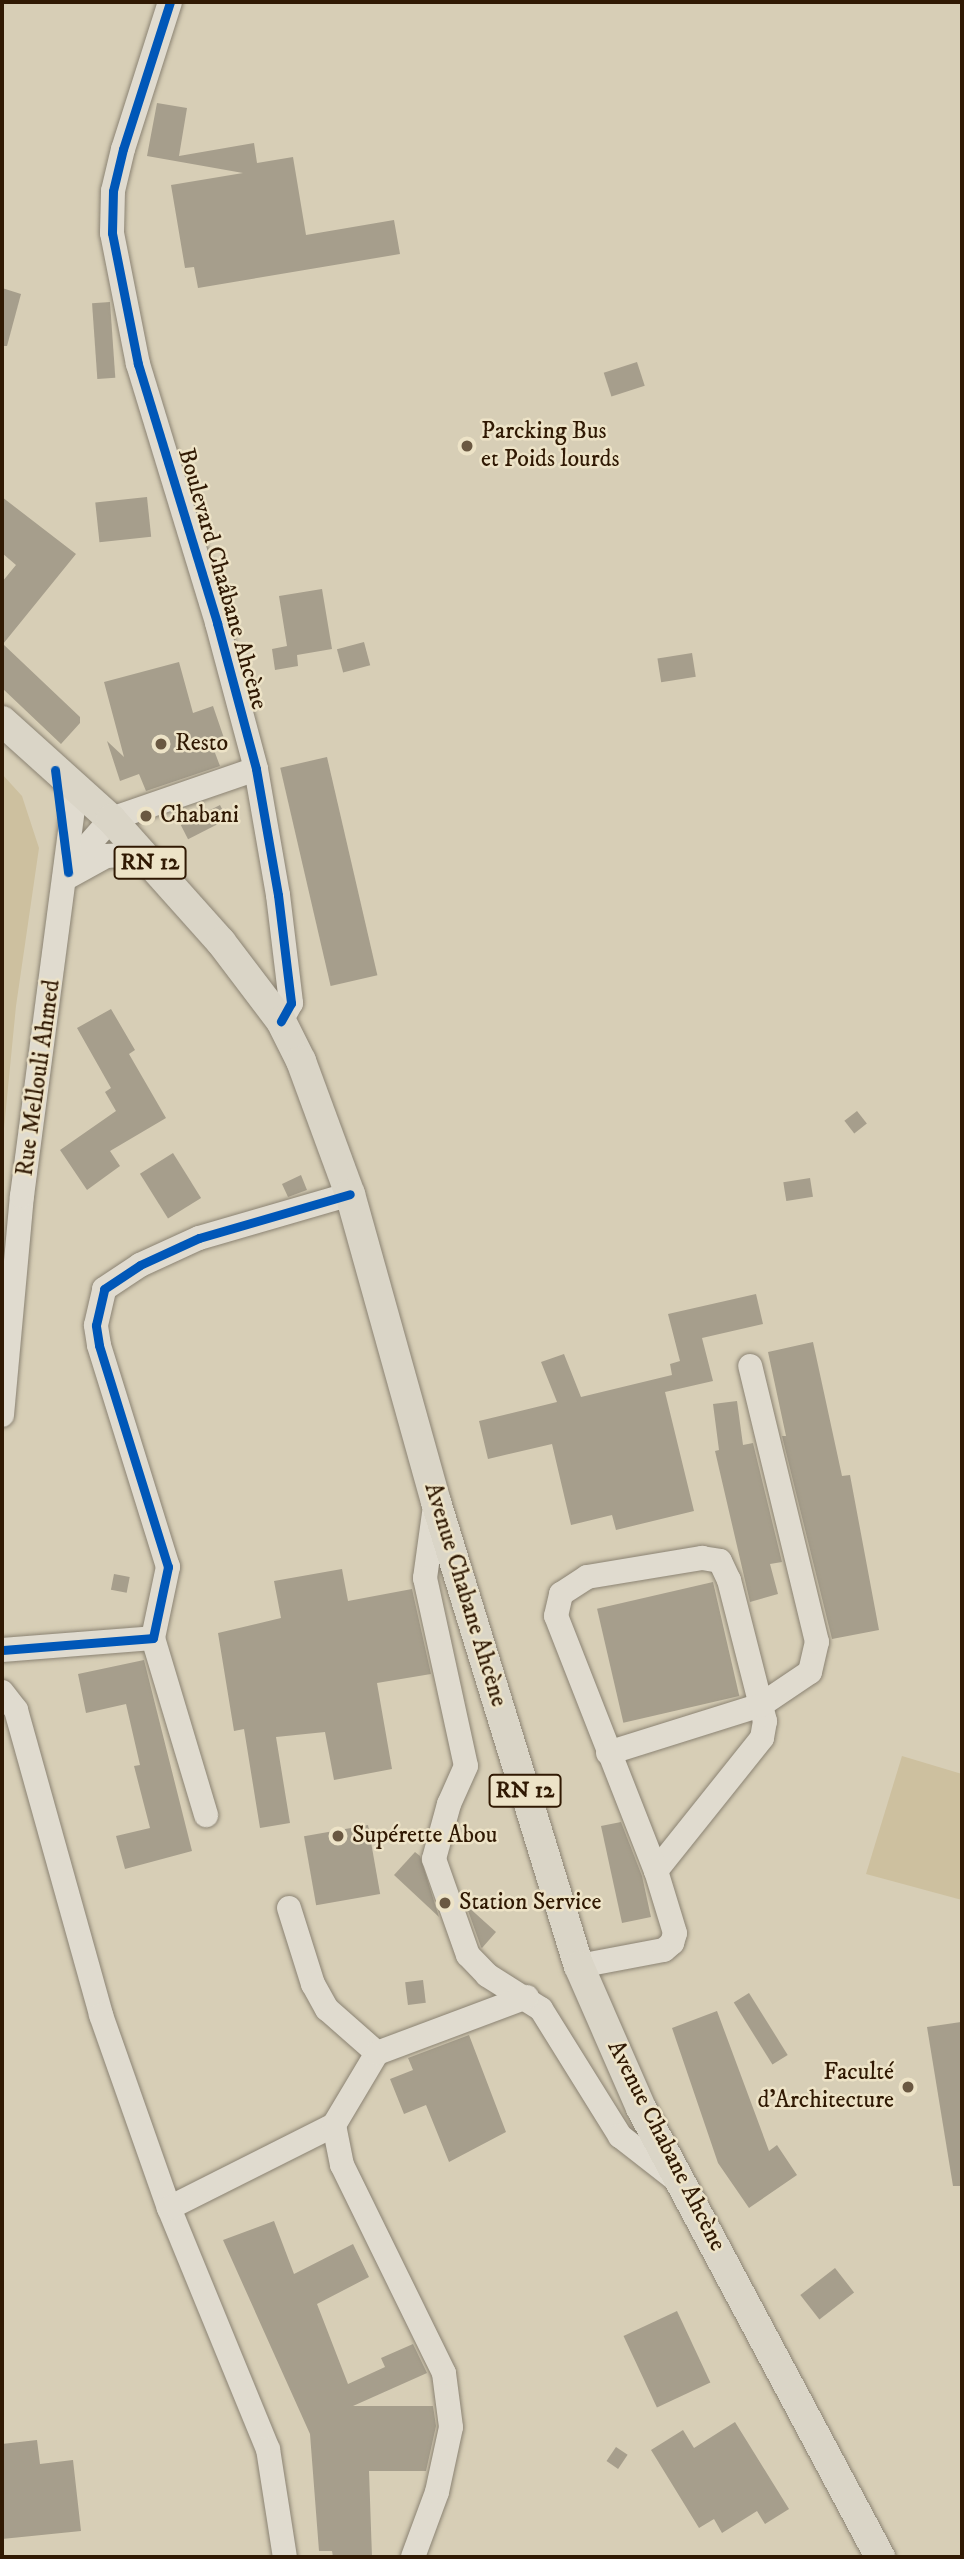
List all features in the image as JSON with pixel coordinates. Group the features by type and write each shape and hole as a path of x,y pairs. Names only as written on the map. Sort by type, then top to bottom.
{"main road":[{"name":"Avenue Chabane Ahcène","path":"2,722 111,819 221,942 281,1021 302,1061 350,1194 436,1502 579,1966 641,2108 862,2525"},
{"name":"RN 12","path":"862,2525 880,2557"},
{"path":"862,2525 890,2557"}],"street":[{"name":"Boulevard Chaâbane Ahcène","path":"170,2 123,149 113,191 117,276 138,365 217,623 256,769 278,895 290,1003 281,1021"},
{"path":"68,872 111,819 256,769"},
{"name":"Rue Mellouli Ahmed","path":"2,1415 22,1196 68,872 66,779"},
{"path":"68,872 106,856 142,854"},
{"path":"206,1815 153,1638 168,1567 99,1345 96,1325 104,1289 140,1265 199,1238 350,1194"},
{"path":"608,1753 761,1705 810,1672 817,1642 750,1366"},
{"path":"436,1502 425,1578 466,1766 449,1804 434,1859 468,1955 486,1975 527,1997 552,2023 620,2136 682,2185"},
{"path":"579,1966 664,1950 672,1943 675,1933 656,1871 556,1615 561,1594 587,1577 702,1558 720,1561 729,1580 765,1721 762,1738 656,1871"},
{"path":"2,1650 153,1638"},
{"path":"2,1692 16,1710 101,2015 169,2208 268,2449 285,2557"},
{"path":"289,1908 313,1984 327,2010 377,2053"},
{"path":"169,2208 334,2125 377,2053 527,1997"},
{"path":"334,2125 342,2165 444,2373 451,2427 437,2492 413,2557"}],"shaded area":[{"path":"2,774 22,796 39,848 16,1006 2,1149"},
{"path":"902,1756 962,1774 962,1900 866,1874"}],"building":[{"path":"157,103 187,108 179,156 254,143 257,163 293,157 306,235 394,220 400,254 198,288 194,267 185,268 171,185 243,173 147,156"},
{"path":"2,288 21,294 7,346 2,346"},
{"path":"110,302 115,378 97,379 92,303"},
{"path":"637,362 645,386 611,397 604,373"},
{"path":"2,497 76,554 3,644 80,717 80,723 61,744 2,688 2,582 16,565 2,553"},
{"path":"147,497 151,537 99,542 95,502"},
{"path":"322,589 332,649 297,655 298,666 275,670 272,649 287,646 279,596"},
{"path":"364,642 370,665 343,672 337,649"},
{"path":"692,653 696,677 661,682 657,658"},
{"path":"179,662 193,713 213,706 225,741 212,745 220,766 146,791 139,774 120,781 107,741 124,757 104,682"},
{"path":"327,757 377,975 331,986 280,768"},
{"path":"220,805 227,819 188,839 181,825"},
{"path":"111,1009 135,1050 129,1054 166,1118 110,1151 120,1166 87,1190 60,1150 116,1111 105,1092 111,1088 77,1028"},
{"path":"857,1111 867,1124 854,1133 844,1121"},
{"path":"173,1153 201,1198 168,1219 140,1174"},
{"path":"301,1175 307,1190 288,1197 282,1184"},
{"path":"810,1178 813,1197 786,1201 783,1182"},
{"path":"756,1294 763,1324 702,1338 713,1381 665,1392 694,1511 616,1530 612,1515 571,1525 552,1444 488,1459 479,1421 557,1402 541,1362 564,1354 581,1397 672,1375 670,1364 680,1361 668,1314"},
{"path":"813,1342 842,1476 850,1475 879,1630 832,1639 782,1436 786,1436 768,1352"},
{"path":"737,1401 743,1445 753,1443 782,1562 770,1564 778,1594 750,1602 715,1451 719,1450 713,1404"},
{"path":"342,1569 348,1601 412,1589 431,1674 377,1683 392,1769 334,1780 325,1732 276,1737 290,1823 260,1828 244,1729 234,1731 218,1633 281,1618 274,1581"},
{"path":"114,1574 130,1577 127,1593 111,1590"},
{"path":"713,1582 739,1696 623,1723 597,1609"},
{"path":"144,1660 192,1851 125,1869 116,1836 150,1828 134,1766 140,1765 126,1704 86,1713 78,1674"},
{"path":"621,1822 642,1876 651,1917 622,1923 601,1826"},
{"path":"368,1825 380,1894 316,1905 304,1836"},
{"path":"415,1852 420,1856 439,1917 394,1875"},
{"path":"466,1905 496,1932 482,1948 481,1947"},
{"path":"423,1980 426,2003 408,2005 405,1982"},
{"path":"749,1993 788,2055 772,2064 734,2003"},
{"path":"717,2011 769,2151 777,2145 797,2175 749,2208 718,2163 672,2028"},
{"path":"961,2022 962,2186 953,2186 927,2027"},
{"path":"469,2035 506,2132 449,2162 426,2105 404,2114 390,2079 413,2070 408,2058"},
{"path":"274,2221 294,2274 353,2244 369,2277 317,2304 348,2384 385,2367 381,2358 413,2344 427,2373 353,2406 433,2406 436,2426 426,2471 369,2471 372,2557 333,2557 332,2551 319,2551 310,2434 223,2240"},
{"path":"835,2268 854,2292 819,2320 800,2295"},
{"path":"677,2311 710,2383 657,2408 624,2336"},
{"path":"735,2422 789,2509 765,2524 757,2511 722,2533 714,2519 699,2528 651,2450 683,2430 694,2448"},
{"path":"37,2440 40,2464 73,2460 81,2531 2,2539 2,2444"},
{"path":"616,2447 628,2455 618,2469 606,2461"}],"cycle path":[{"path":"170,2 123,149 113,191 112,233 138,364 217,623 256,769 278,895 291,1003 281,1021"},
{"path":"55,770 68,872"},
{"path":"2,1650 153,1638 168,1567 99,1345 96,1325 104,1289 140,1265 199,1238 350,1194"}],"place":[{"name":"Parcking Bus et Poids lourds","path":"467,446"},
{"name":"Resto","path":"161,744"},
{"name":"Chabani","path":"146,816"},
{"name":"Supérette Abou","path":"338,1836"},
{"name":"Station Service","path":"445,1903"},
{"name":"Faculté d'Architecture","path":"908,2087"}]}
